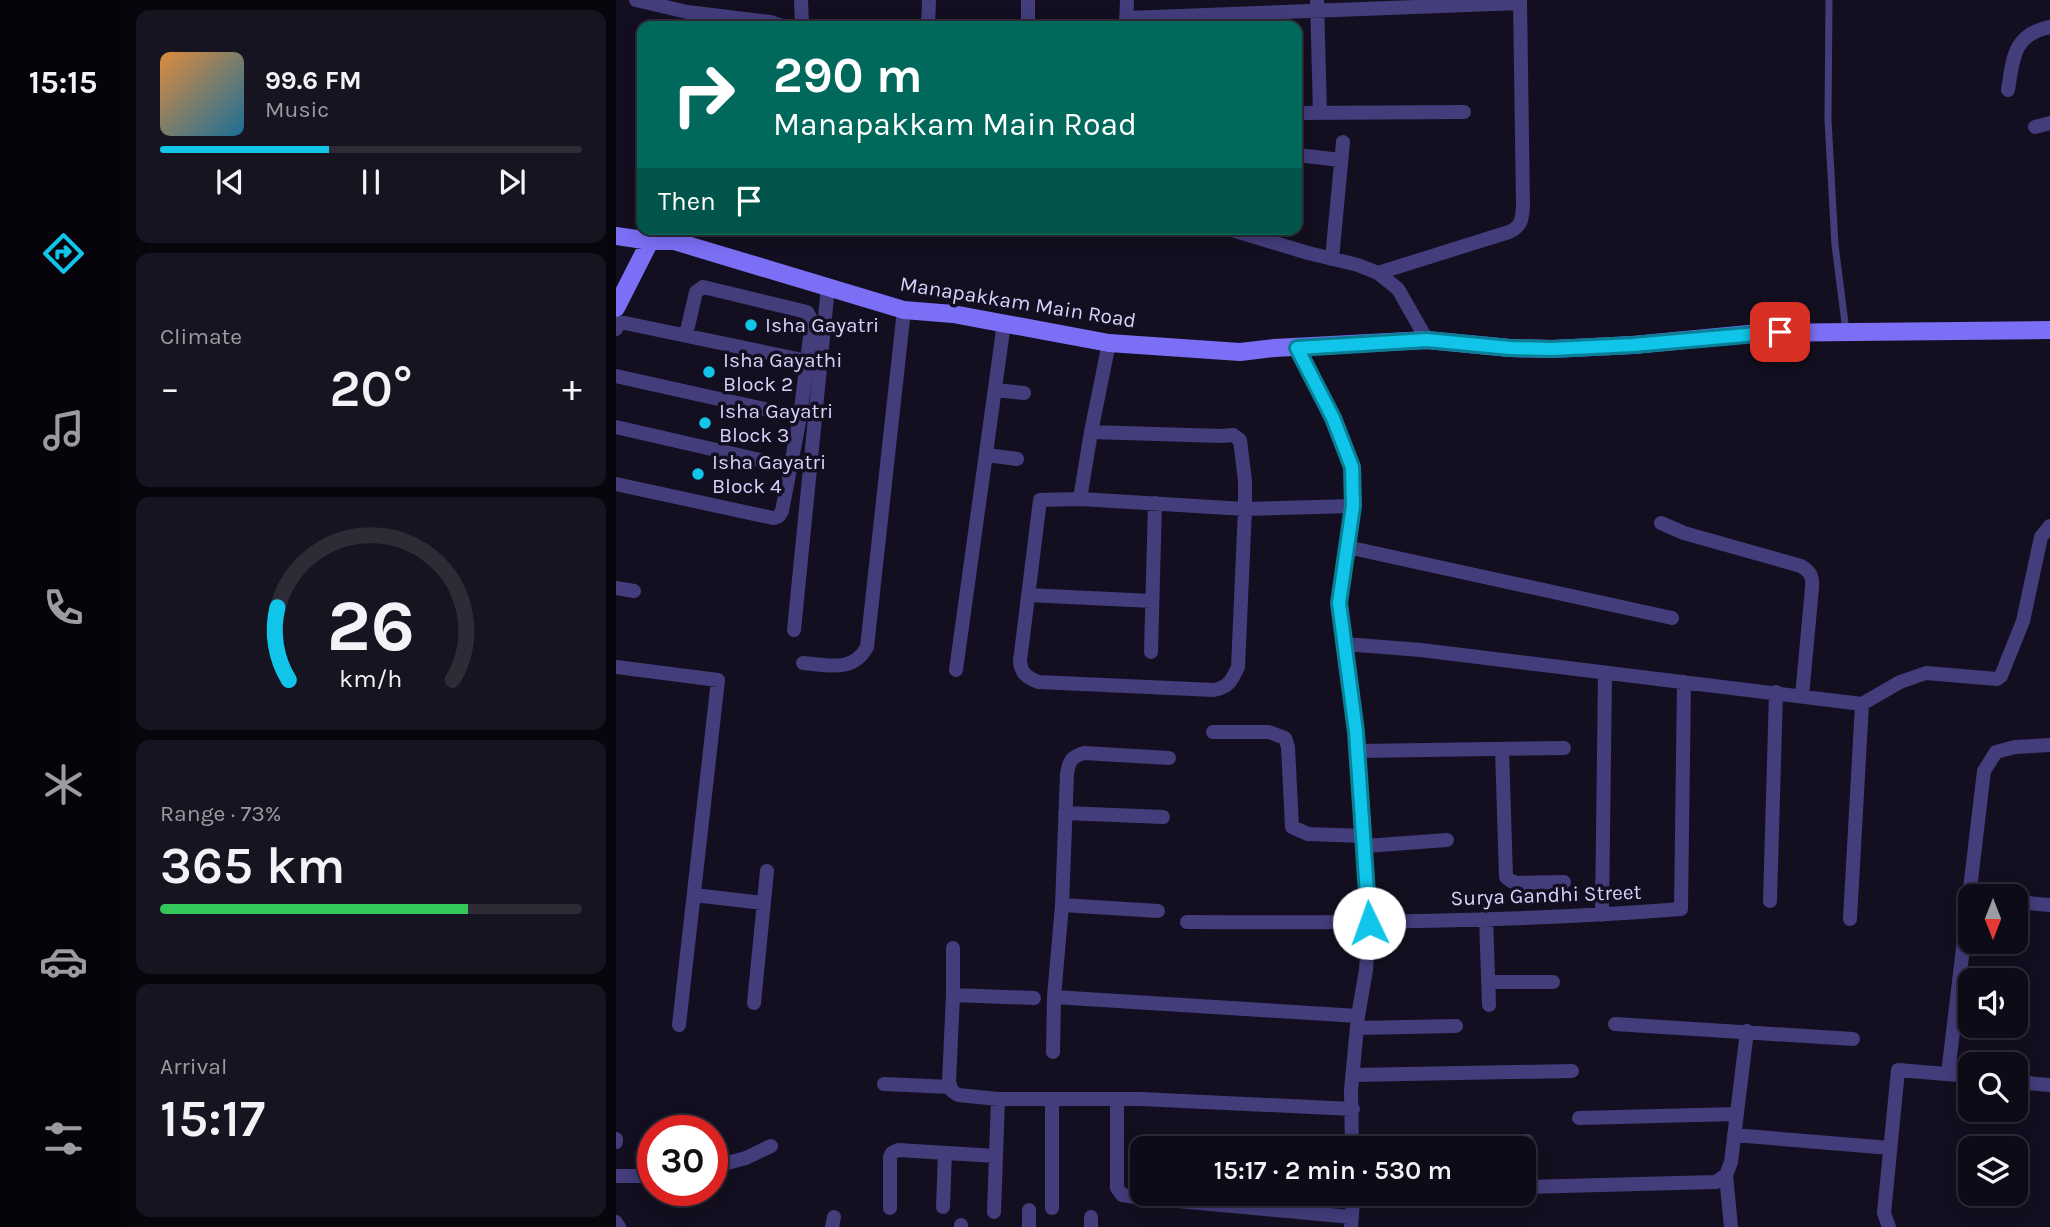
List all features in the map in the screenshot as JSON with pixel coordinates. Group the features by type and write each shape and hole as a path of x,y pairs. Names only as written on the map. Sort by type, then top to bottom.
{"main road":[{"name":"Manapakkam Main Road","path":"616,236 650,241 677,235 904,310 953,314 1109,344 1240,352 1427,340 1552,349 1633,345 1759,332 2050,330"},
{"path":"616,308 650,241"}],"street":[{"path":"635,0 687,12 762,21"},
{"path":"801,0 802,21"},
{"path":"928,21 929,0"},
{"path":"1028,0 1028,19"},
{"path":"1126,21 1127,0"},
{"path":"1133,21 1236,7 1520,1 1523,206 1518,228 1378,273"},
{"path":"1317,5 1320,113"},
{"path":"2008,90 2014,56 2022,41 2032,31 2050,27"},
{"path":"1302,113 1464,112"},
{"path":"2035,127 2050,123"},
{"path":"1332,259 1343,142"},
{"path":"1302,156 1341,160"},
{"path":"1250,235 1378,273 1398,289 1427,340"},
{"path":"616,484 773,518 782,512 800,417 811,315 703,287 696,292 686,335"},
{"path":"794,630 828,287"},
{"path":"803,663 839,666 860,659 867,647 904,310"},
{"path":"616,329 619,323 625,323 807,361"},
{"path":"956,670 1004,323"},
{"path":"1080,499 1109,344"},
{"path":"1297,348 1333,418 1352,467 1353,506 1339,603 1357,751 1369,923 1366,970 1357,1022 1352,1136"},
{"path":"616,376 800,417"},
{"path":"995,390 1024,393"},
{"path":"616,426 791,467"},
{"path":"1091,432 1233,435 1240,440 1245,509 1238,667 1232,681 1225,687 1214,690 1038,682 1026,676 1021,670 1020,661 1040,500 1080,499 1245,509 1353,506"},
{"path":"987,455 1017,459"},
{"path":"1151,652 1155,503"},
{"path":"1661,523 1684,533 1808,570 1813,577 1802,696"},
{"path":"1345,644 1421,650 1862,704 1900,682 1926,673 1997,679 2001,676 2023,621 2041,537 2050,526"},
{"path":"1347,547 1672,618"},
{"path":"616,588 634,592"},
{"path":"1028,595 1152,601"},
{"path":"616,667 718,680 679,1025"},
{"path":"1602,915 1605,673"},
{"name":"Surya Gandhi Street","path":"1187,922 1369,923 1602,915 1681,909 1684,682"},
{"path":"1770,901 1776,692"},
{"path":"1850,919 1862,704"},
{"path":"1213,732 1269,732 1285,737 1288,747 1292,827 1308,834 1364,841 1447,840"},
{"path":"1971,884 1984,771 1996,752 2015,747 2050,745"},
{"path":"1357,751 1564,748"},
{"path":"1502,749 1506,877 1517,883 1564,882"},
{"path":"1053,1052 1069,762 1073,757 1084,753 1169,758"},
{"path":"1065,813 1163,817"},
{"path":"754,1003 767,871"},
{"path":"694,895 763,903"},
{"path":"2028,903 2050,905"},
{"path":"1062,905 1158,911"},
{"path":"1486,918 1489,1005"},
{"path":"954,948 948,1082 958,1095 998,1099 1117,1099 1353,1109"},
{"path":"1948,1074 1962,954"},
{"path":"1488,982 1553,982"},
{"path":"953,995 1034,998"},
{"path":"1054,997 1357,1022 1457,1026"},
{"path":"1615,1024 1853,1039"},
{"path":"1731,1227 1726,1175 1731,1162 1747,1031"},
{"path":"1889,1227 1884,1213 1898,1070 1958,1075"},
{"path":"1353,1074 1572,1071"},
{"path":"2028,1083 2050,1085"},
{"path":"884,1084 950,1087"},
{"path":"994,1212 998,1099"},
{"path":"1052,1099 1052,1208"},
{"path":"1117,1099 1117,1188 1122,1195 1130,1196"},
{"path":"1578,1118 1737,1114"},
{"path":"1734,1135 1891,1148"},
{"path":"728,1162 771,1146"},
{"path":"890,1208 890,1157 898,1150 996,1156"},
{"path":"943,1207 945,1153"},
{"path":"616,1175 637,1176"},
{"path":"1536,1187 1704,1184 1716,1182 1726,1175"},
{"path":"1217,1206 1352,1222"},
{"path":"1029,1210 1029,1227"},
{"path":"616,1222 619,1227"}],"lane":[{"path":"1829,0 1828,120 1835,245 1846,332"}],"place":[{"name":"Isha Gayatri","path":"751,325"},
{"name":"Isha Gayathi Block 2","path":"709,372"},
{"name":"Isha Gayatri Block 3","path":"705,423"},
{"name":"Isha Gayatri Block 4","path":"698,474"}],"route":[{"path":"1369,923 1356,732 1339,603 1353,506 1352,467 1333,418 1297,348 1427,340 1552,349 1780,332"}]}
